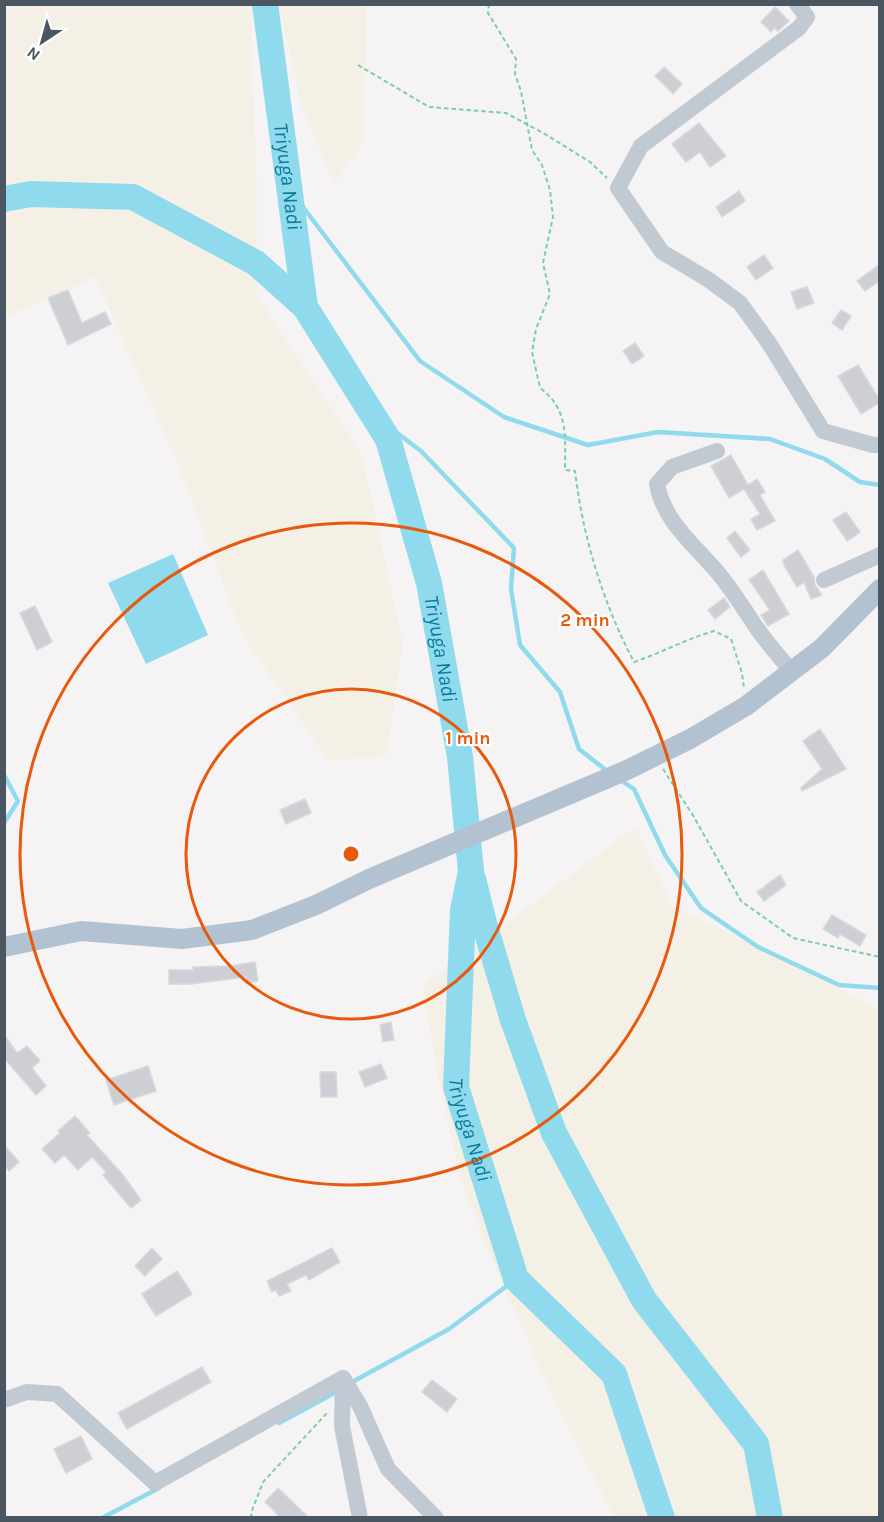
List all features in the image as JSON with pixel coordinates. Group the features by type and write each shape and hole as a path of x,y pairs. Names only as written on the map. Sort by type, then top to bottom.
{"main road":[{"path":"4,947 81,931 182,939 252,930 316,905 369,879 627,770 690,739 746,705 822,648 879,589"}],"street":[{"path":"797,4 807,17 799,28 641,146 618,188 662,252 709,280 740,303 769,343 823,431 879,445"},
{"path":"717,451 672,467 657,484 659,497 678,530 718,573 742,604 754,625 791,671"},
{"path":"824,579 879,555"},
{"path":"343,1378 342,1426 360,1518"},
{"path":"4,1400 27,1392 57,1394 155,1483 343,1378"},
{"path":"343,1378 360,1406 388,1469 436,1518"}],"path":[{"path":"489,4 488,13 516,59 515,74 521,91 532,150 542,165 550,190 553,216 543,263 550,294 536,329 532,352 540,388 550,396 561,411 565,437 565,470 575,471 587,540 602,588 622,640 634,662 658,654 690,638 714,631 731,639 742,673 746,705"},
{"path":"358,65 429,107 506,113 590,162 618,188"},
{"path":"657,755 664,773 694,817 741,901 793,938 879,957"},
{"path":"252,1518 251,1513 263,1482 343,1396"}],"sand":[{"path":"4,5 253,5 251,52 257,185 257,296 362,455 403,644 386,756 329,761 243,636 178,464 95,277 5,317"},
{"path":"279,5 366,5 364,141 334,184 302,107"},
{"path":"636,827 671,905 879,1009 879,1517 615,1517 558,1408 493,1262 461,1181 436,1067 423,985"}],"water":[{"path":"173,554 208,635 146,664 108,583"}],"building":[{"path":"775,7 789,21 778,31 774,28 771,32 761,22"},
{"path":"664,67 682,84 673,94 655,76"},
{"path":"699,123 726,156 710,167 700,152 686,162 672,144"},
{"path":"739,191 745,201 722,217 716,207"},
{"path":"764,255 773,268 756,280 747,267"},
{"path":"879,265 879,281 865,291 857,281"},
{"path":"807,287 814,303 797,309 791,292"},
{"path":"68,290 82,323 105,312 111,324 68,345 48,298"},
{"path":"841,310 851,316 842,330 832,323"},
{"path":"635,343 644,356 632,364 623,351"},
{"path":"858,365 879,399 879,403 861,414 838,376"},
{"path":"731,455 748,485 757,479 765,492 760,495 775,521 757,530 751,519 760,514 744,489 729,498 711,466"},
{"path":"846,512 860,532 847,541 833,520"},
{"path":"735,531 750,550 741,557 727,538"},
{"path":"798,550 822,595 811,599 804,582 797,587 784,565 783,560"},
{"path":"763,570 789,614 768,626 761,615 770,610 749,580"},
{"path":"724,598 730,607 715,619 708,610"},
{"path":"35,606 52,642 37,650 20,613"},
{"path":"820,729 846,769 802,791 801,788 822,769 803,741"},
{"path":"305,799 311,813 286,824 280,810"},
{"path":"780,875 786,885 764,901 757,892"},
{"path":"832,915 866,935 860,946 840,934 838,938 823,929"},
{"path":"255,962 258,981 247,983 246,977 191,984 169,984 169,970 193,970 193,967 230,966"},
{"path":"391,1022 394,1040 383,1042 380,1025"},
{"path":"4,1034 17,1053 27,1046 40,1061 32,1068 46,1086 36,1095 4,1058"},
{"path":"381,1064 387,1078 365,1087 359,1072"},
{"path":"148,1066 156,1091 114,1105 106,1080"},
{"path":"320,1072 336,1072 337,1097 321,1097"},
{"path":"75,1116 90,1133 87,1135 123,1175 141,1200 131,1208 103,1175 106,1172 92,1157 78,1170 64,1155 55,1163 42,1149"},
{"path":"4,1145 19,1162 9,1171 4,1165"},
{"path":"152,1248 162,1259 145,1276 135,1266"},
{"path":"332,1248 340,1262 309,1280 306,1275 287,1284 291,1291 279,1296 276,1290 272,1292 267,1281"},
{"path":"177,1271 192,1294 156,1316 142,1294"},
{"path":"202,1367 211,1382 127,1429 118,1413"},
{"path":"432,1380 457,1399 447,1412 422,1392"},
{"path":"81,1436 92,1459 66,1473 54,1449"},
{"path":"278,1488 309,1518 281,1518 265,1502"}],"waterway":[{"name":"Triyuga Nadi","path":"265,4 305,307 388,439 429,583 460,757 471,871 463,910 456,1087 516,1279 614,1374 662,1518"},
{"path":"290,190 420,361 504,417 588,445 658,432 770,439 825,459 860,482 880,485"},
{"path":"4,199 31,194 133,197 256,263 305,307"},
{"path":"373,415 421,451 514,548 511,589 520,645 560,692 579,749 607,771"},
{"path":"4,775 18,801 4,823"},
{"path":"619,779 634,789 665,855 701,908 758,947 839,985 880,988"},
{"path":"473,879 513,1020 554,1133 644,1300 756,1444 770,1518"},
{"path":"354,1381 449,1329 516,1279"},
{"path":"279,1423 338,1391"},
{"path":"102,1518 159,1488"}]}
